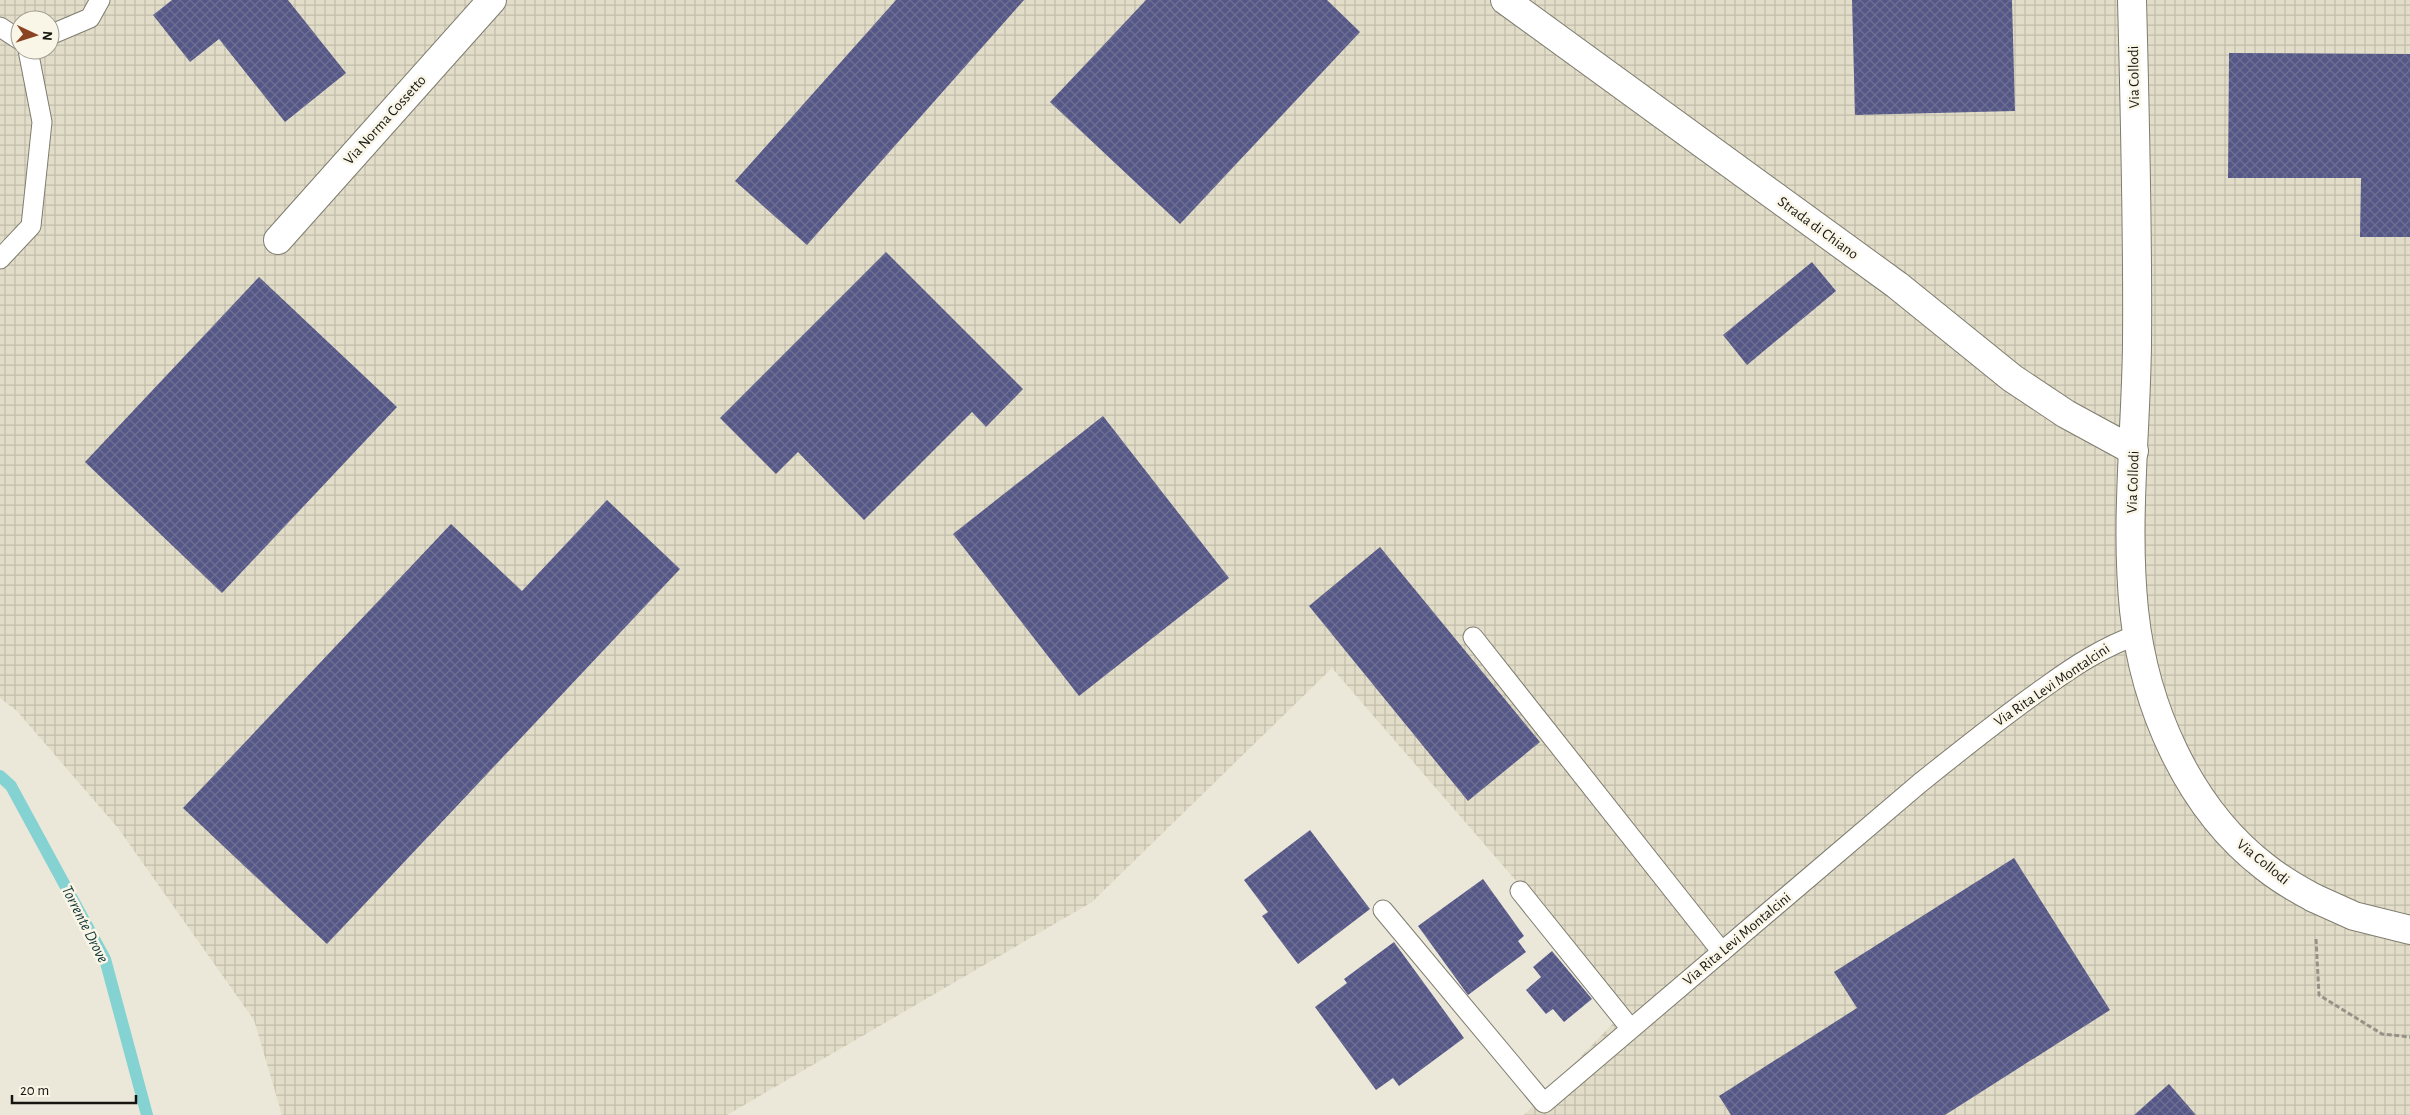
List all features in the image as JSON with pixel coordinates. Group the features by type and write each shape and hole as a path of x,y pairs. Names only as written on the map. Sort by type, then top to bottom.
{"street":[{"name":"Via Norma Cossetto","path":"278,240 492,0"},
{"name":"Strada di Chiano","path":"1505,0 1897,286 2018,383 2066,414 2134,451"},
{"name":"Via Collodi","path":"2132,0 2137,278 2132,568 2138,635 2162,722 2179,761 2204,803 2225,829 2266,868 2314,898 2354,916 2410,930"}],"lane":[{"path":"60,30 90,18 100,0"},
{"path":"0,260 32,226 42,122 30,60"},
{"name":"Via Rita Levi Montalcini","path":"1383,910 1544,1103 1920,783 1988,728 2083,661 2106,647 2138,635"},
{"path":"1474,637 1722,952"},
{"path":"1520,891 1631,1028"}],"path":[{"path":"2314,898 2319,995 2382,1034 2410,1037"}],"shaded area":[{"path":"0,0 2410,0 2410,1115 1524,1115 1627,1009 1332,668 1092,902 727,1115 282,1115 254,1020 118,828 17,711 0,698"}],"building":[{"path":"172,0 288,0 346,73 285,122 219,39 190,62 153,15"},
{"path":"896,0 1024,0 807,245 735,181"},
{"path":"1146,0 1327,0 1360,32 1180,224 1050,102"},
{"path":"1852,0 2012,0 2015,111 1855,115"},
{"path":"2229,53 2410,54 2410,237 2360,237 2361,178 2228,178"},
{"path":"886,252 1023,389 986,427 972,412 864,520 798,452 776,474 720,418"},
{"path":"1812,262 1836,291 1747,365 1723,335"},
{"path":"259,277 397,407 222,593 85,462"},
{"path":"1103,416 1229,578 1079,696 953,534"},
{"path":"607,500 680,569 327,944 183,808 451,524 522,591"},
{"path":"1380,547 1540,742 1468,801 1309,606"},
{"path":"1310,830 1370,909 1298,964 1262,916 1268,912 1244,880"},
{"path":"2014,858 2110,1010 1945,1115 1731,1115 1719,1096 1857,1008 1834,972"},
{"path":"1483,879 1524,936 1518,941 1526,952 1468,995 1418,926"},
{"path":"1394,942 1464,1038 1399,1086 1393,1078 1376,1090 1315,1007 1347,983 1344,979"},
{"path":"1552,951 1592,999 1564,1022 1553,1009 1546,1014 1526,990 1541,977 1533,967"},
{"path":"2169,1084 2196,1115 2134,1115"}],"waterway":[{"name":"Torrente Drove","path":"0,776 11,786 105,959 147,1115"}]}
